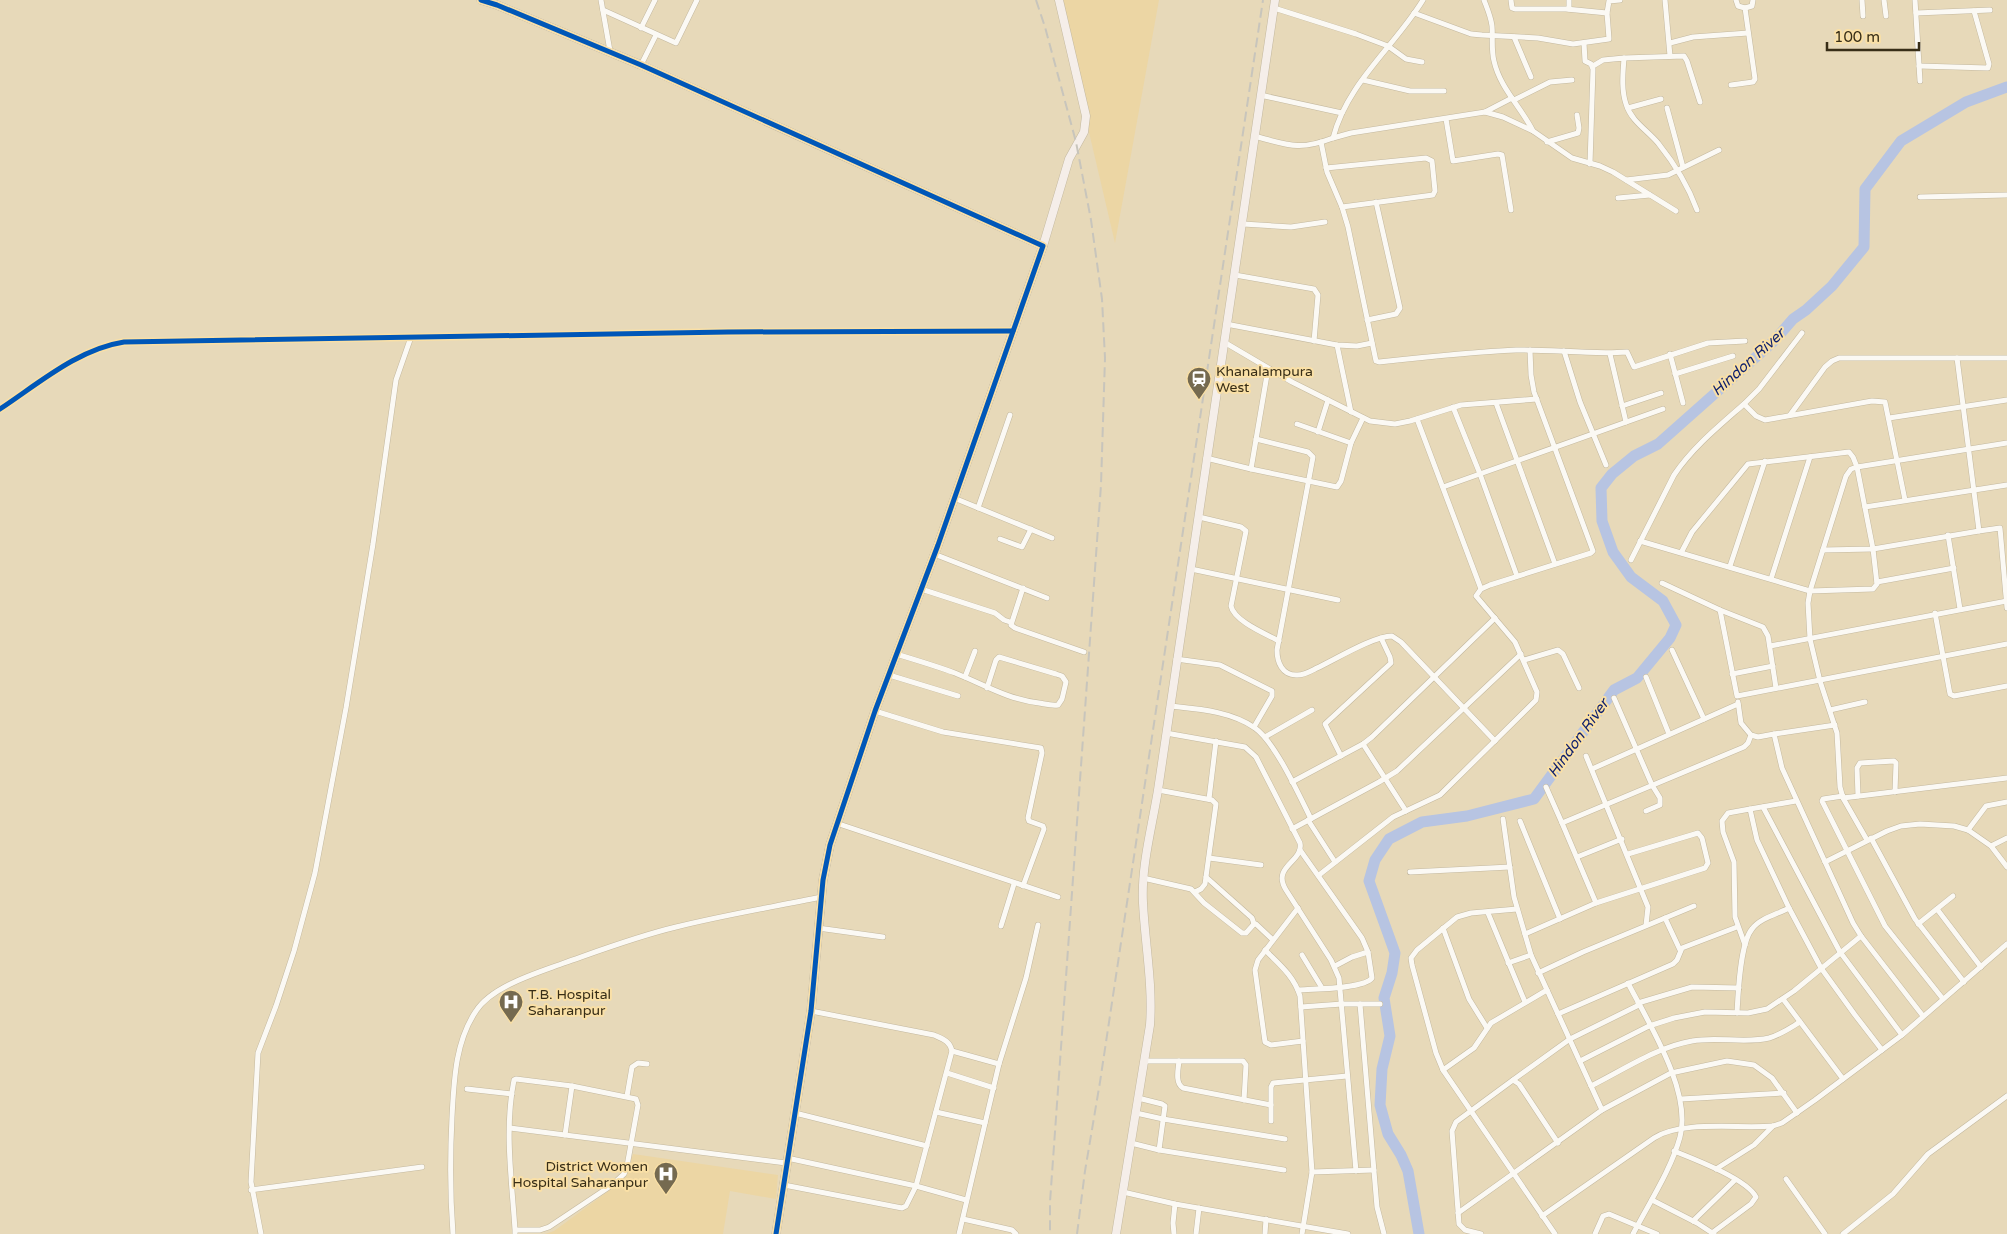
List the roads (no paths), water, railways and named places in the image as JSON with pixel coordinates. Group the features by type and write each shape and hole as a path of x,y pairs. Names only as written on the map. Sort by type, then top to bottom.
{"street":[{"path":"481,0 610,51 1043,246"},
{"path":"601,0 610,51"},
{"path":"641,28 656,0"},
{"path":"604,10 656,35 673,42 678,42 696,0"},
{"path":"776,1234 786,1160 811,1011 821,897 830,845 839,824 888,674 934,554 1043,246 1069,159 1086,124 1086,116 1059,0"},
{"path":"1333,138 1342,113 1363,80 1423,0"},
{"path":"1484,0 1491,21 1494,61 1498,74 1534,131"},
{"path":"1512,0 1512,8 1515,10 1569,9 1608,13"},
{"path":"1569,0 1569,9"},
{"path":"1414,13 1472,34 1538,38 1567,44 1584,43 1609,39 1609,0 1620,0"},
{"path":"1665,0 1670,56"},
{"path":"1736,0 1738,6 1745,8 1752,6 1753,0"},
{"path":"1862,0 1863,16"},
{"path":"1884,0 1886,16"},
{"path":"1915,0 1920,81"},
{"path":"1116,1234 1150,1025 1152,987 1143,903 1143,878 1199,517 1226,324 1243,224 1274,4 1388,46 1401,57 1422,62"},
{"path":"1731,86 1754,81 1745,8"},
{"path":"1916,13 1990,10"},
{"path":"1919,66 1988,68 1989,64 1974,11"},
{"path":"1670,43 1693,38 1748,33"},
{"path":"641,65 656,35"},
{"path":"1514,37 1531,78"},
{"path":"1584,43 1585,61 1592,66"},
{"path":"1592,66 1603,60 1682,56 1686,58 1700,102"},
{"path":"1624,58 1623,87 1628,108 1638,123 1680,169"},
{"path":"1590,164 1592,66"},
{"path":"1363,80 1410,91 1444,91"},
{"path":"1254,136 1291,146 1314,145 1351,133 1485,112 1550,82 1572,80"},
{"path":"1260,95 1342,113"},
{"path":"1628,108 1661,99"},
{"path":"1667,108 1680,169 1697,210"},
{"path":"1485,112 1503,117 1534,131 1572,158 1600,166 1676,211"},
{"path":"1548,142 1578,133 1577,115"},
{"path":"1446,119 1453,161 1502,155 1512,210"},
{"path":"1321,142 1326,168 1342,207 1375,358 1379,362 1530,350 1610,354 1626,352 1634,367 1708,343 1745,341"},
{"path":"1626,180 1661,176 1680,169 1718,150"},
{"path":"1326,168 1426,158 1431,160 1435,191 1433,195 1342,207"},
{"path":"1618,198 1650,195"},
{"path":"1920,197 2007,195"},
{"path":"1367,320 1396,314 1400,308 1376,202"},
{"path":"1243,224 1291,227 1325,222"},
{"path":"1235,275 1314,289 1318,295 1314,341"},
{"path":"1226,324 1336,345 1357,346 1372,343"},
{"path":"0,409 89,352 111,344 154,341 746,331 1013,331"},
{"path":"1630,560 1674,474 1682,463 1694,449 1759,389 1802,333"},
{"path":"261,1234 251,1190 258,1053 294,951 316,873 374,544 394,387 411,337"},
{"path":"1224,342 1268,368 1362,418 1382,423 1395,424 1453,407 1537,399"},
{"path":"1336,345 1351,412"},
{"path":"1319,876 1384,823 1440,795 1537,696 1538,692 1510,634 1476,598 1482,589 1593,551 1537,399 1531,375 1530,350"},
{"path":"1564,351 1580,402 1606,465"},
{"path":"1610,354 1626,422"},
{"path":"1670,354 1683,403"},
{"path":"1675,374 1733,356"},
{"path":"1790,415 1825,367 1839,358 2007,358"},
{"path":"1957,358 1979,531"},
{"path":"1251,469 1268,368"},
{"path":"1622,406 1661,392"},
{"path":"1318,432 1328,400"},
{"path":"1744,404 1756,416 1765,420 1877,400 1885,402 1906,500"},
{"path":"1889,418 2007,400"},
{"path":"1496,403 1555,564"},
{"path":"1453,407 1480,474 1517,576"},
{"path":"1443,487 1663,409"},
{"path":"978,508 1010,415"},
{"path":"1206,458 1334,487 1339,485 1351,443 1362,418"},
{"path":"1416,419 1482,589"},
{"path":"1297,424 1351,443"},
{"path":"1256,439 1312,454 1313,461 1279,641 1277,656 1281,667 1286,672 1296,676 1305,674 1381,638 1392,636 1495,741"},
{"path":"1964,982 1918,924 1843,797 1840,787 1839,747 1835,725 1820,681 1810,639 1808,602 1846,476 1851,470 1856,467 1897,459 2007,443"},
{"path":"1640,541 1810,591 1873,589 1876,587 1877,582 1865,507 1856,467 1853,457 1849,452 1748,464 1688,538 1681,553"},
{"path":"1771,579 1810,457"},
{"path":"1730,566 1765,461"},
{"path":"1865,507 2007,485"},
{"path":"954,498 1052,538"},
{"path":"1199,517 1241,527 1246,531 1231,606 1235,615 1279,641"},
{"path":"1823,550 1873,549 1948,535 2007,527"},
{"path":"2000,528 2005,550 2007,608"},
{"path":"1000,539 1022,547 1030,529"},
{"path":"1948,535 1960,609"},
{"path":"934,554 1047,598"},
{"path":"1877,582 1954,568"},
{"path":"1191,569 1338,600"},
{"path":"1662,583 1720,610 1763,627 1768,636 1776,688"},
{"path":"1010,622 1023,588"},
{"path":"921,589 995,613 1010,622 1015,628 1084,652"},
{"path":"1770,646 1935,613 2006,601"},
{"path":"1720,610 1741,723 1751,735 1758,736 1835,725"},
{"path":"1935,613 1951,695 2007,686"},
{"path":"1292,782 1363,744 1495,618"},
{"path":"1341,756 1325,724 1391,663 1381,638"},
{"path":"1737,696 2007,644"},
{"path":"1292,829 1386,779 1408,762 1522,657 1558,650 1563,654 1579,688"},
{"path":"1672,650 1704,719"},
{"path":"965,677 975,651"},
{"path":"896,654 965,677 987,688 1016,700 1054,705 1061,702 1066,682 1062,676 998,657 987,688"},
{"path":"1176,659 1220,665 1272,691 1272,696 1254,727"},
{"path":"1732,674 1773,666"},
{"path":"888,674 958,696"},
{"path":"1646,677 1669,734"},
{"path":"1614,698 1661,802 1660,805 1646,811"},
{"path":"1830,710 1865,702"},
{"path":"1592,769 1738,704"},
{"path":"1170,706 1215,712 1254,727 1265,737 1292,782 1309,820 1335,862"},
{"path":"1265,737 1312,710"},
{"path":"875,711 943,732 1041,748 1042,753 1028,818 1029,821 1043,826 1044,829 1023,886"},
{"path":"1166,733 1216,741 1245,747 1250,750 1256,757 1300,843 1300,850 1358,931 1368,952 1370,980 1341,987 1298,990"},
{"path":"1774,734 1782,768 1796,801 1860,936 1923,1016"},
{"path":"1562,823 1744,747 1751,735"},
{"path":"1209,799 1216,741"},
{"path":"1363,744 1406,811"},
{"path":"1586,756 1641,887 1649,911 1646,926"},
{"path":"1858,796 1857,768 1860,763 1894,761 1896,763 1894,792"},
{"path":"1943,1000 1885,926 1822,801 1824,799 2007,778"},
{"path":"1546,787 1596,904"},
{"path":"1158,790 1209,799 1216,804 1204,887 1195,892"},
{"path":"1745,946 1737,927 1734,862 1723,832 1722,821 1728,813 1796,801"},
{"path":"1968,830 1986,806 2007,802"},
{"path":"1763,807 1840,952 1902,1035"},
{"path":"1750,809 1757,840 1789,908 1821,968 1882,1050"},
{"path":"1503,819 1517,909 1531,955 1602,1110"},
{"path":"1520,822 1560,919"},
{"path":"839,824 1014,884 1058,897"},
{"path":"1825,862 1869,839 1901,826 1920,824 1954,826 1968,830 1991,846 2007,867"},
{"path":"1524,934 1641,887 1708,866 1702,838 1698,833 1628,854"},
{"path":"1991,846 2007,838"},
{"path":"1577,857 1622,839"},
{"path":"1300,850 1282,874 1281,880 1335,966 1341,987 1356,1170"},
{"path":"1209,858 1261,865"},
{"path":"1410,872 1510,867"},
{"path":"1206,877 1252,918 1254,924 1258,925 1273,940"},
{"path":"1143,878 1187,888 1195,892 1204,904 1242,933 1246,933 1254,924"},
{"path":"1001,926 1014,884"},
{"path":"1918,924 1954,896"},
{"path":"453,1234 450,1156 456,1067 459,1051 468,1025 484,1000 491,994 540,971 648,934 821,897"},
{"path":"1538,973 1694,906"},
{"path":"1298,908 1265,950 1256,964 1255,970 1265,1042 1271,1045 1303,1041"},
{"path":"1737,1013 1748,934 1756,924 1789,908"},
{"path":"1517,909 1463,915 1443,928 1416,950 1411,958 1436,1053 1443,1070 1555,1234"},
{"path":"1937,909 1981,967"},
{"path":"1488,913 1525,1002"},
{"path":"1558,1014 1673,964 1677,960 1680,950 1665,918"},
{"path":"958,1234 999,1064 1026,978 1038,925"},
{"path":"1680,950 1737,927"},
{"path":"818,928 883,937"},
{"path":"1443,928 1468,999 1487,1028"},
{"path":"1580,1061 1650,1026 1695,1013 1759,1012 1783,999 1860,936"},
{"path":"1542,1216 1659,1134 1682,1128 1772,1126 1782,1123 1902,1035 2007,944"},
{"path":"1265,950 1287,971 1298,990 1301,1006 1312,1172 1302,1234"},
{"path":"1335,966 1352,956 1368,952"},
{"path":"1302,955 1322,988"},
{"path":"1508,964 1531,955"},
{"path":"1628,983 1672,1073 1681,1099 1682,1128 1652,1200 1633,1234"},
{"path":"1481,1234 1461,1228 1458,1213 1452,1131 1456,1122 1570,1040 1638,1004 1692,987 1739,988"},
{"path":"1443,1070 1474,1048 1487,1028 1498,1018 1547,990"},
{"path":"1783,999 1843,1079"},
{"path":"1360,1004 1377,1207 1384,1234"},
{"path":"1301,1006 1380,1004"},
{"path":"784,1185 902,1208 909,1203 916,1186 952,1051 951,1045 946,1039 934,1035 811,1011"},
{"path":"1591,1086 1661,1050 1698,1040 1769,1038 1800,1022"},
{"path":"952,1051 999,1064"},
{"path":"1144,1061 1243,1060 1246,1065 1244,1100"},
{"path":"1179,1061 1178,1082 1182,1088 1271,1105"},
{"path":"1458,1213 1602,1110 1672,1073 1716,1062 1754,1064 1763,1070 1784,1093 1797,1113"},
{"path":"627,1096 632,1067 638,1063 647,1064"},
{"path":"946,1073 994,1088"},
{"path":"1271,1121 1271,1087 1273,1083 1347,1076"},
{"path":"516,1079 572,1086 636,1099 638,1104 632,1143 624,1174 612,1185 549,1227 540,1230 515,1232 510,1128 513,1082 516,1079"},
{"path":"1513,1080 1519,1084 1558,1143"},
{"path":"565,1135 572,1086"},
{"path":"467,1089 512,1094"},
{"path":"1681,1099 1784,1093"},
{"path":"1843,1234 1893,1194 1928,1154 2007,1096"},
{"path":"1138,1098 1164,1105 1158,1150"},
{"path":"936,1112 985,1123"},
{"path":"795,1113 927,1146"},
{"path":"1136,1113 1285,1139"},
{"path":"1716,1169 1754,1145 1772,1126"},
{"path":"510,1128 786,1160 916,1186 966,1200"},
{"path":"1132,1143 1158,1150 1284,1170"},
{"path":"1652,1200 1693,1221 1710,1233 1750,1204 1756,1197 1751,1190 1716,1169 1674,1151"},
{"path":"251,1190 422,1167"},
{"path":"1312,1172 1374,1170"},
{"path":"1786,1179 1825,1234"},
{"path":"1693,1221 1735,1180"},
{"path":"1123,1192 1175,1204 1348,1234"},
{"path":"1174,1234 1175,1204"},
{"path":"1196,1234 1199,1208"},
{"path":"1595,1234 1605,1214 1657,1234"},
{"path":"962,1219 1012,1230 1016,1234"},
{"path":"1265,1234 1266,1219"}],"waterway":[{"name":"Hindon River","path":"1419,1234 1408,1171 1388,1134 1380,1105 1382,1069 1390,1036 1384,998 1392,973 1395,953 1369,881 1375,860 1389,839 1422,822 1467,816 1534,799 1614,690 1637,678 1670,638 1676,625 1663,601 1631,577 1613,552 1602,521 1601,488 1612,474 1634,456 1658,444 1774,341 1793,319 1806,310 1832,286 1864,247 1865,189 1901,141 1966,102 2007,87"}],"railway":[{"path":"1036,0 1076,142 1091,220 1102,299 1105,358 1101,485 1050,1202 1050,1234"},
{"path":"1077,1234 1263,0"}],"place":[{"name":"Khanalampura West","path":"1199,400"},
{"name":"T.B. Hospital Saharanpur","path":"511,1023"},
{"name":"District Women Hospital Saharanpur","path":"666,1195"}]}
